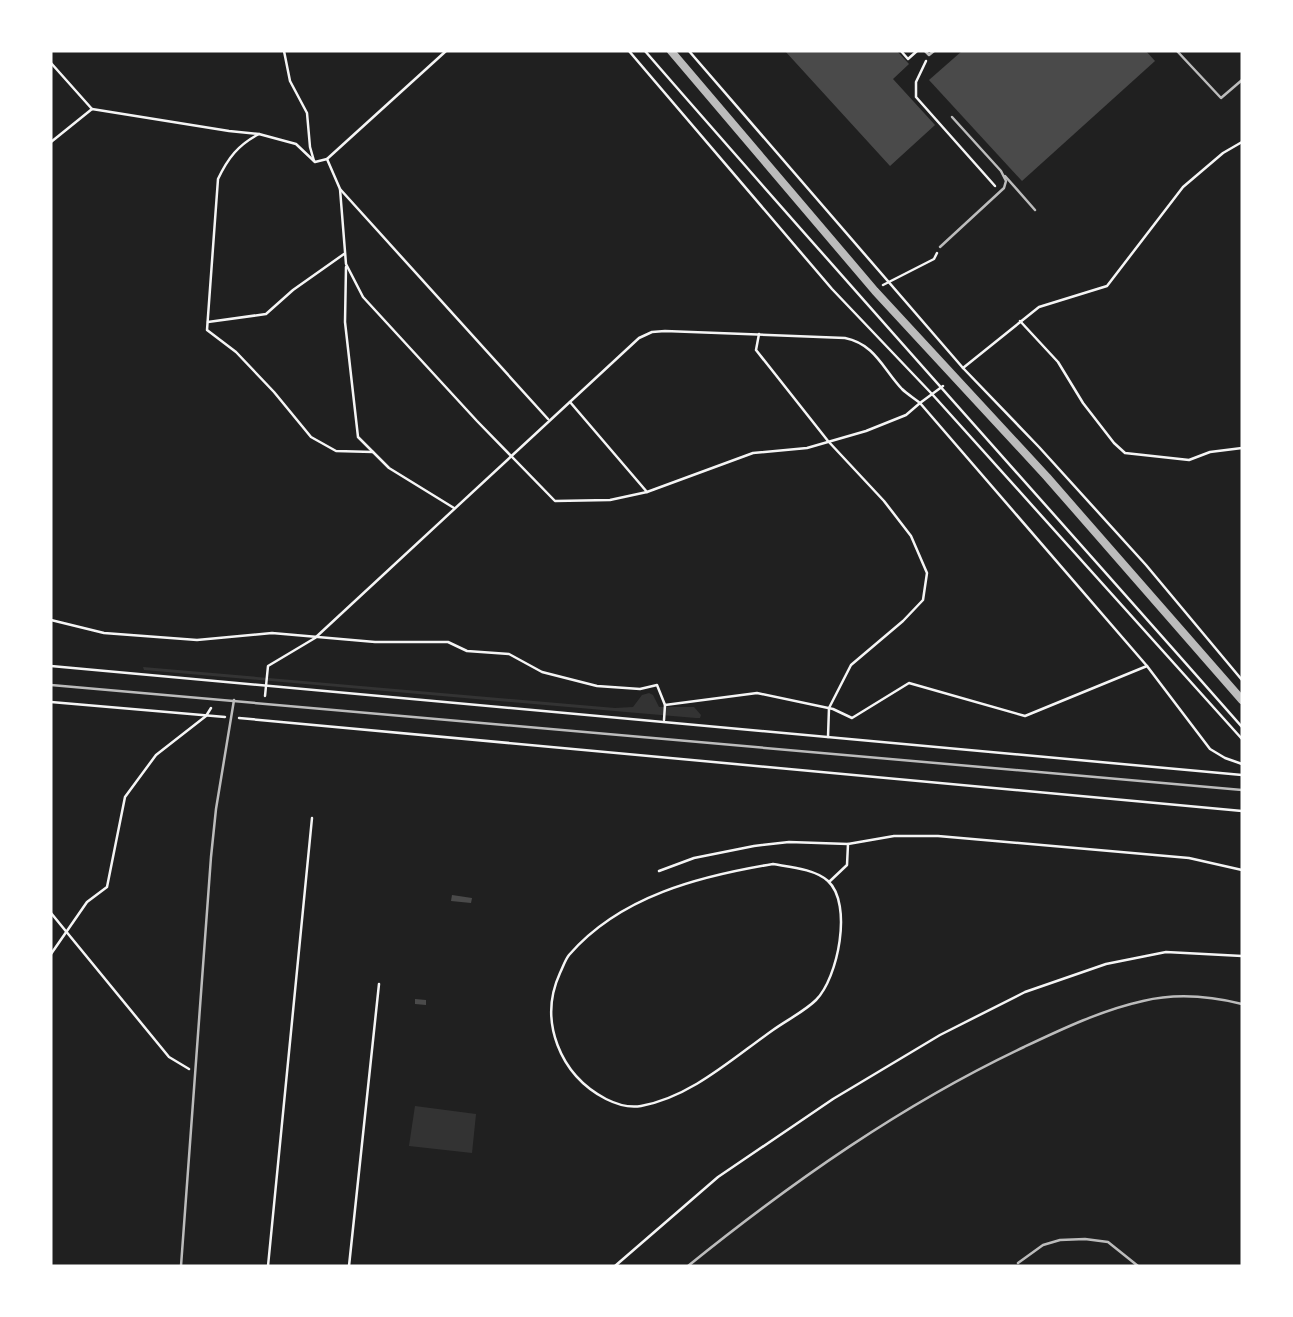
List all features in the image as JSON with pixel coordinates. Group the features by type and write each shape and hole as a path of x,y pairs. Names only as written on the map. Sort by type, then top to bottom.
{"street":[{"path":"671,51 875,291 1047,477 1242,700"}],"lane":[{"path":"925,51 929,55 934,51"},
{"path":"1177,51 1221,98 1242,80"},
{"path":"952,117 1035,210"},
{"path":"940,247 1004,188 1004,176"},
{"path":"51,685 1242,790"},
{"path":"181,1266 216,809 234,701"},
{"path":"688,1266 760,1209 881,1127 979,1069 1015,1051 1052,1034 1145,1000 1213,997 1242,1004"},
{"path":"1018,1263 1043,1245 1060,1240 1085,1239 1108,1242 1138,1266"}],"path":[{"path":"284,51 290,81 307,113 310,147 315,162"},
{"path":"315,162 327,159 446,51"},
{"path":"629,51 832,289 932,394 1242,739"},
{"path":"645,51 842,278 944,385 1242,727"},
{"path":"689,51 962,369 1039,447 1146,565 1242,680"},
{"path":"901,51 908,59 917,51"},
{"path":"929,55 917,76 914,87 916,97 1001,191"},
{"path":"51,63 93,109 259,134 296,144 315,162"},
{"path":"51,142 93,109"},
{"path":"259,134 244,142 228,159 218,179 207,330 236,352 311,437 336,451 373,452"},
{"path":"962,369 1039,307 1107,286 1183,187 1223,153 1242,142"},
{"path":"327,159 340,189 549,420"},
{"path":"340,189 346,264 345,322 358,437 390,468 454,508"},
{"path":"875,291 934,259 940,247"},
{"path":"208,322 266,314 293,290 345,253"},
{"path":"346,264 363,297 555,501 610,500 647,492 753,453 807,448 866,431 896,419 944,385"},
{"path":"1020,321 1058,362 1083,403 1125,453 1189,460 1210,452 1242,448"},
{"path":"264,703 268,666 314,638 639,338 652,332 686,331 845,338 859,340 882,361 903,390 920,403 1147,666 1210,749 1242,764"},
{"path":"759,334 756,349 828,441 911,536 928,573 923,600 903,621 850,665 829,708 828,737"},
{"path":"570,402 647,492"},
{"path":"51,620 104,633 197,640 272,633 375,642 448,642 467,651 509,654 542,672 597,686 640,689 657,685 665,705 664,720"},
{"path":"51,666 1242,775"},
{"path":"665,705 757,693 829,708 852,718 909,683 1025,716 1147,666"},
{"path":"51,954 87,902 107,887 125,797 156,755 206,716 216,699"},
{"path":"51,702 1242,811"},
{"path":"268,1266 312,818"},
{"path":"659,871 694,858 754,846 789,842 848,845 894,836 938,836 1189,858 1242,870"},
{"path":"829,882 848,865 848,845"},
{"path":"773,864 804,870 829,882 841,908 840,945 834,972 817,999 684,1092 656,1104 635,1107 613,1102 585,1085 562,1056 553,1035 550,1013 554,985 567,957 597,928 640,901 692,882 738,870 773,864"},
{"path":"51,913 169,1057 194,1073"},
{"path":"615,1266 718,1177 832,1099 940,1035 1025,992 1106,964 1166,952 1242,956"},
{"path":"349,1266 379,984"}],"shaded area":[{"path":"51,51 1242,51 1242,1266 51,1266"},
{"path":"143,667 615,708 633,707 642,695 649,693 659,707 694,707 701,715 696,718 626,712 144,670"},
{"path":"415,1106 476,1114 472,1153 409,1146"}],"building":[{"path":"785,51 897,51 909,64 893,79 935,125 890,166"},
{"path":"962,51 1146,51 1155,61 1022,181 929,80"},
{"path":"452,895 472,898 471,903 451,901"},
{"path":"415,999 426,1000 426,1005 415,1004"}]}
